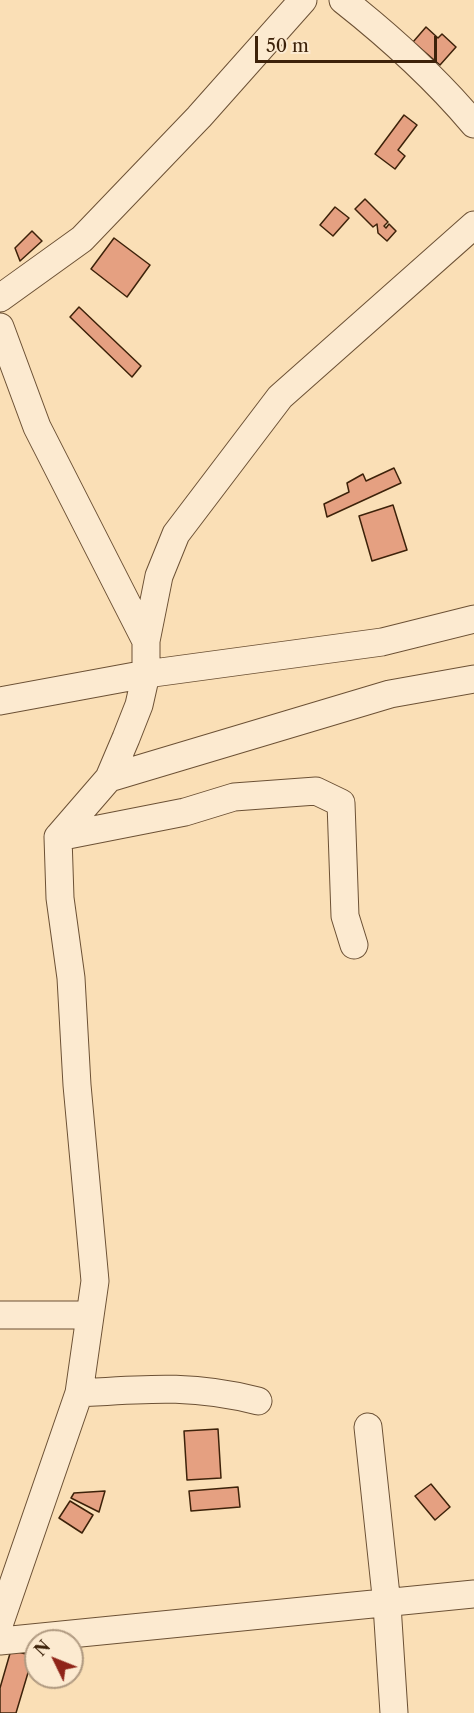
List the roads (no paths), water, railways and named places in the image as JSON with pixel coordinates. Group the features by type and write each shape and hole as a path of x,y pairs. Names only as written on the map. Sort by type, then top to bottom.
{"street":[{"path":"0,298 82,239 199,117 303,0"},
{"path":"343,0 406,53 450,95 474,124"},
{"path":"0,1622 79,1393 95,1281 77,1086 71,978 60,898 58,837 109,778 139,705 146,674 146,641 159,576 176,534 279,398 393,298 462,247 474,225"},
{"path":"0,327 37,427 146,641"},
{"path":"0,701 146,674 382,642 474,619"},
{"path":"109,778 390,694 474,679"},
{"path":"58,837 185,812 234,797 316,791 341,803 345,916 354,945"},
{"path":"0,1315 90,1315"},
{"path":"79,1393 178,1387 224,1392 258,1401"},
{"path":"368,1427 387,1605 394,1713"},
{"path":"0,1641 387,1605 474,1594"}]}
